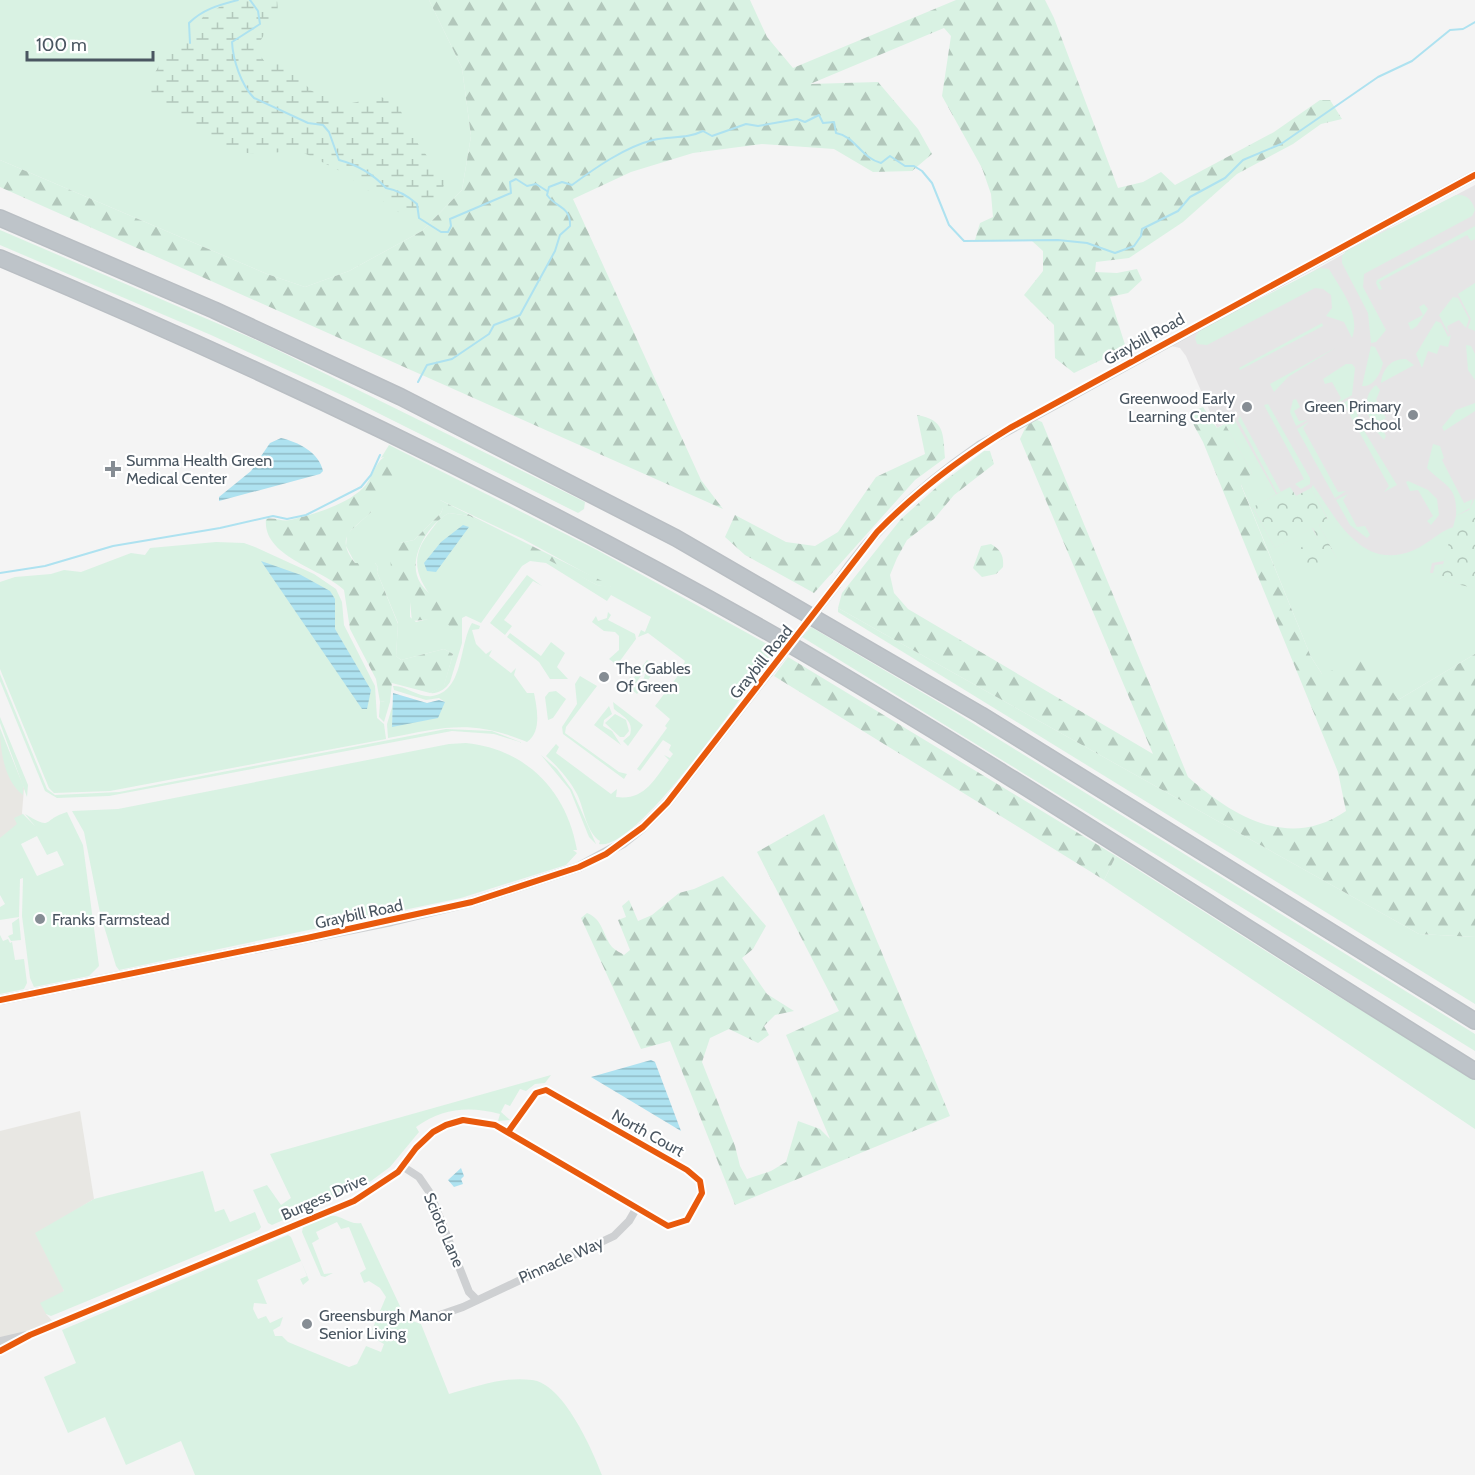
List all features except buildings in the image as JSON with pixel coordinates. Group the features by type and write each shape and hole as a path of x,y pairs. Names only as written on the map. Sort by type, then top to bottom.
{"highway":[{"path":"0,218 214,310 401,397 676,538 962,704 1475,1021"},
{"path":"0,258 109,304 423,449 549,513 746,620 885,701 1475,1071"},
{"path":"0,264 109,304"}],"street":[{"name":"Graybill Road","path":"0,1000 392,921 472,902 579,867 623,843 667,803 877,532 948,467 979,446 1475,175"},
{"name":"North Court","path":"508,1132 536,1094 546,1090 687,1170 700,1181 702,1193 687,1220 668,1226 636,1209"},
{"name":"Burgess Drive","path":"0,1352 30,1335 354,1201 379,1186 402,1166 416,1148 446,1125 463,1120 487,1122 508,1132 601,1185 636,1209"},
{"name":"Scioto Lane","path":"402,1166 419,1177 430,1193 469,1292 477,1300"},
{"name":"Pinnacle Way","path":"431,1318 477,1300 614,1236 629,1221 636,1209"},
{"name":"Burgess Drive","path":"0,1341 30,1335"}],"shaded area":[{"path":"1475,185 1475,654 1322,674 1241,484 1224,424 1217,428 1186,356 1180,348 1171,346 1249,303 1273,294 1389,228 1392,229"},
{"path":"0,730 24,788 22,813 26,823 0,843"},
{"path":"80,1111 94,1199 46,1228 64,1291 46,1314 56,1325 0,1341 0,1131"}],"green space":[{"path":"0,0 429,0 462,68 471,136 462,190 422,231 349,271 305,287 267,274 0,160"},
{"path":"231,0 277,0 278,11 255,50 266,63 284,64 312,91 347,104 381,97 398,104 409,131 445,181 440,196 432,206 407,218 342,172 296,149 249,153 213,142 197,132 146,88 164,57 185,42 203,17"},
{"path":"429,0 750,0 767,37 793,68 956,0 1045,0 1054,18 1118,188 1143,182 1161,172 1175,185 1274,132 1320,100 1330,100 1342,119 1321,124 1293,144 1237,174 1183,222 1129,258 1096,262 1095,272 1117,273 1137,269 1142,280 1128,293 1110,297 1126,348 1074,373 1055,358 1054,325 1024,295 1043,271 1043,251 1032,241 975,240 980,223 993,217 991,194 982,168 942,96 951,36 944,28 810,84 878,82 918,129 932,154 912,171 873,172 834,149 762,144 693,153 631,172 573,199 701,480 723,509 0,187 0,160 267,274 305,287 349,271 422,231 462,190 471,136 462,68"},
{"path":"1456,195 1466,197 1471,201 1475,210 1472,216 1364,274 1363,287 1386,330 1376,342 1371,343 1368,313 1342,263 1342,256 1346,251"},
{"path":"1475,226 1475,239 1471,241 1467,235 1379,282 1382,289 1379,290 1377,280"},
{"path":"0,230 263,343 585,502 584,509 578,513 346,397 211,335 0,245"},
{"path":"1320,268 1329,269 1348,302 1354,320 1352,338 1344,322 1326,316 1332,308 1331,295 1323,289 1315,288 1207,345 1197,344 1195,338 1199,330"},
{"path":"1475,283 1475,331 1468,328 1471,319 1458,294"},
{"path":"1453,297 1458,298 1469,319 1466,328 1459,320 1447,326 1449,334 1439,315"},
{"path":"1424,304 1428,309 1417,326 1411,330 1408,323 1423,315 1419,307"},
{"path":"1436,321 1441,323 1448,337 1451,335 1448,347 1440,345 1437,354 1428,351 1422,368 1416,354"},
{"path":"1322,323 1323,326 1240,370 1239,368"},
{"path":"1466,345 1471,346 1475,354 1475,380 1468,370"},
{"path":"1371,346 1375,347 1383,363 1373,382 1362,386"},
{"path":"1335,348 1288,377 1274,392 1270,384"},
{"path":"1406,359 1414,365 1381,383 1388,366 1396,360"},
{"path":"1346,364 1352,364 1355,368 1352,395 1336,404 1341,398 1332,382 1325,384 1323,379"},
{"path":"1376,385 1380,390 1376,400 1386,418 1383,420 1386,426 1382,428 1386,436 1384,440 1368,413 1367,398"},
{"path":"1353,398 1360,424 1397,485 1384,492 1389,486 1345,406 1337,406"},
{"path":"1296,399 1300,407 1294,411 1299,421 1307,420 1296,426 1290,412 1293,400"},
{"path":"1475,403 1475,411 1444,431 1442,427 1456,410"},
{"path":"1268,404 1310,478 1310,484 1301,489 1295,484 1304,479 1264,405"},
{"path":"1203,407 1217,428 1225,424 1252,473 1241,485 1311,657 1322,674 1370,657 1398,700 1475,654 1475,937 1419,934 838,608 842,593 901,519 939,485 984,451 990,451 994,464 954,495 934,519 907,540 890,575 894,593 908,609 1153,754 1020,439 1027,424 1037,420 1042,422 1188,777 1224,805 1263,824 1283,828 1304,828 1325,822 1346,811 1338,772 1203,442 1191,420 1196,410"},
{"path":"917,415 938,424 943,435 945,458 915,480 814,593 745,555 725,537 735,515 786,542 815,546 838,532 876,477 925,454"},
{"path":"1240,416 1281,492 1277,493 1238,420"},
{"path":"1234,419 1276,494 1253,508 1275,548 1312,528 1318,539 1337,559 1319,525 1328,519 1311,488 1313,485 1352,538 1365,548 1379,554 1395,555 1414,550 1454,527 1444,561 1432,563 1430,573 1433,573 1435,565 1443,564 1441,572 1444,581 1475,588 1475,654 1398,700 1322,674 1311,657 1241,484 1252,473 1225,424"},
{"path":"1309,422 1303,428 1338,492 1346,491 1335,498 1297,429"},
{"path":"1433,444 1440,446 1444,458 1442,460 1464,503 1473,499 1470,508 1456,516 1455,498 1449,487 1427,468"},
{"path":"389,445 597,550 776,649 719,728 665,795 639,822 616,840 599,844 600,841 588,826 574,789 546,756 556,744 559,747 556,753 611,794 617,789 616,797 634,796 647,788 669,760 664,755 670,758 673,754 669,750 671,745 663,740 640,771 637,769 667,728 665,726 670,719 655,706 680,673 685,661 648,633 638,637 641,630 645,632 651,617 611,595 607,601 546,563 530,561 522,566 481,623 466,616 462,618 462,643 450,682 442,690 430,693 444,685 453,654 444,649 401,660 396,656 398,623 377,572 378,567 375,563 355,563 346,546 347,534 370,513 383,497 384,457 381,458","holes":["440,500 523,539 611,587 597,585 470,516 449,513 440,519 429,533 420,547 417,561 424,586 461,632 452,630 445,618 436,617 416,622 410,617 410,602 400,543 414,540 441,513 443,508"]},
{"path":"384,457 401,462 400,475 386,496 348,534 346,546 355,563 375,563 378,567 377,572 398,624 396,656 401,660 444,649 453,654 444,686 430,693 392,683 390,702 386,705 385,701 380,702 376,679 350,629 344,590 283,553 267,532 266,519 290,520 318,512 348,499 366,485"},
{"path":"1406,482 1428,490 1437,499 1439,515 1431,525 1427,521 1433,516 1418,490 1410,491"},
{"path":"1290,487 1296,496 1311,488 1328,520 1319,525 1337,559 1309,573 1298,549 1318,539 1313,528 1275,548 1253,507"},
{"path":"1348,494 1343,500 1357,527 1365,526 1370,535 1367,538 1350,525 1336,500"},
{"path":"1475,498 1474,588 1443,581 1441,572 1456,516 1469,510"},
{"path":"440,500 610,585 611,588 597,585 521,546 470,516 449,513 441,518 421,544 417,554 417,575 427,591 454,611 462,632 455,635 444,618 412,621 410,602 391,570 390,551 400,543 414,540 441,513 443,508 436,504"},
{"path":"216,542 244,543 255,547 314,574 336,589 342,602 344,625 375,686 377,718 384,724 386,739 110,791 54,793 49,788 0,669 0,582 15,577 51,574 64,570 81,572 131,553 145,555 150,548"},
{"path":"991,544 1001,554 1003,567 996,574 982,577 973,568 981,546"},
{"path":"527,575 542,586 533,581 504,620 512,626 505,635 490,623"},
{"path":"838,608 1419,934 1475,937 1475,1004 838,612"},
{"path":"608,612 611,615 608,620 635,634 636,639 617,665 609,659 619,650 619,636 615,632 604,631 592,622 596,616 598,621 607,618"},
{"path":"472,623 480,626 479,629 472,630 476,644 486,654 492,650 489,656 511,673 516,668 514,675 527,693 534,693 537,726 532,738 527,742 490,730 458,727 388,738 387,724 393,704 392,726 445,702 439,698 426,700 394,690 393,686 427,696 442,693 455,677"},
{"path":"811,627 945,706 1475,1034 1475,1051 802,637"},
{"path":"510,633 541,656 551,642 565,653 557,667 568,679 550,679 539,662 507,637"},
{"path":"788,657 1116,856 1104,880 774,676"},
{"path":"647,660 659,669 645,670 636,683 628,680 630,677 633,679"},
{"path":"651,670 654,672 637,694 625,684 626,682 632,686 640,683 645,673"},
{"path":"0,674 47,789 55,795 119,792 446,729 492,731 523,743 494,734 452,731 109,796 57,798 45,791 0,681"},
{"path":"580,676 597,686 566,727 565,733 619,772 627,774 624,779 563,734 562,727 577,704 575,684"},
{"path":"556,691 566,699 553,718 548,720 545,697 549,692"},
{"path":"380,702 390,702 384,722 379,717"},
{"path":"613,702 643,725 628,746 623,741 630,735 629,722 614,709"},
{"path":"609,706 612,714 604,720 603,726 612,731 621,745 594,725"},
{"path":"615,714 626,720 629,731 624,737 620,737 605,723"},
{"path":"0,717 28,785 27,797 0,723"},
{"path":"0,728 23,786 23,795 11,782 7,773 2,755"},
{"path":"466,743 488,747 525,764 553,792 564,809 577,850 573,850 577,853 566,865 461,898 119,970 116,966 100,913 84,832 72,811 118,809 449,744"},
{"path":"541,755 557,769 572,790 596,844 589,837 570,790"},
{"path":"67,812 83,845 99,966 89,976 34,987 30,978 22,916 23,878 20,879 19,917 0,920 0,907 5,904 0,895 0,838 17,824 14,818 23,814 35,826 25,814 44,823","holes":["37,836 47,855 57,851 64,865 37,876 21,844"]},
{"path":"824,814 950,1116 735,1205 670,1041 641,1049 581,918 587,913 596,919 612,947 624,955 630,950 618,920 626,917 622,906 629,900 638,921 652,915 679,893 723,876 766,926 753,949 742,958 767,994 794,1011 775,1015 764,1026 769,1035 758,1043 729,1029 710,1038 702,1062 735,1146 740,1166 747,1179 771,1171 786,1162 798,1121 820,1129 830,1139 786,1035 839,1011 757,852"},
{"path":"1116,856 1313,981 1475,1079 1475,1129 1104,880"},
{"path":"19,918 21,940 11,941 8,936 13,934 12,923"},
{"path":"0,935 3,941 8,939 10,943 12,942 15,960 24,959 27,983 24,989 0,994"},
{"path":"551,1075 545,1083 535,1084 526,1091 520,1089 510,1106 505,1104 501,1112 510,1120 498,1121 500,1114 478,1110 456,1110 436,1116 416,1127 419,1132 390,1167 371,1181 272,1225 268,1223 253,1190 267,1185 281,1205 291,1198 270,1154"},
{"path":"203,1171 215,1212 224,1209 230,1222 255,1212 261,1227 259,1230 51,1316 46,1314 40,1303 64,1291 35,1233 94,1199"},
{"path":"330,1216 361,1223 406,1319 421,1324 449,1394 511,1380 532,1380 543,1384 555,1392 575,1419 602,1475 195,1475 181,1441 126,1465 105,1417 68,1433 44,1377 76,1363 62,1330 288,1235 291,1237 309,1280 303,1285 300,1279 307,1276 301,1261 257,1280 267,1304 254,1303 253,1309 258,1319 266,1316 270,1323 283,1317 280,1326 273,1330 275,1336 282,1336 288,1342 349,1367 357,1364 366,1346 381,1352 384,1344 377,1340 380,1333 372,1330 386,1297 380,1288 369,1281 364,1283 360,1273 366,1269 349,1227 341,1229 337,1222 316,1232 319,1239 312,1243 324,1274 333,1273 325,1277 321,1276 302,1232 303,1227"}],"water":[{"path":"281,438 307,449 317,458 323,471 320,474 219,501 219,497 251,471 270,443"},
{"path":"463,525 469,527 436,572 427,571 424,563 441,542"},
{"path":"261,561 301,575 330,591 335,599 335,629 371,690 367,709 362,709"},
{"path":"393,693 427,703 439,700 445,702 438,718 392,727"},
{"path":"651,1060 655,1062 681,1131 591,1077"},
{"path":"461,1168 464,1176 461,1179 463,1184 454,1187 448,1180"}],"waterway":[{"path":"190,43 189,23 194,18 212,8 238,0"},
{"path":"250,0 258,11 260,24 232,42 238,72 249,93 254,98 308,123 323,125 329,132 339,160 359,167 386,188 410,198 417,204 419,218 441,232 448,232 451,226 450,219 511,193 510,182 516,179 527,186 536,184 547,191"},
{"path":"418,382 427,365 452,359 489,334 494,325 520,315 555,251 560,235 570,226 570,219 566,211 547,195 549,187 562,182 572,185 611,159 642,143 703,131 712,136 746,124 758,126 797,119 805,122 819,115 823,123 834,122 836,133 848,138 868,157 881,163 890,156 905,166 914,166 922,171 932,183 949,225 964,241 1058,240 1087,243 1115,253 1134,246 1141,236 1142,229 1178,211 1190,197 1225,178 1243,160 1281,144 1378,77 1412,61 1450,30 1463,29 1475,22"},
{"path":"0,573 45,566 113,546 220,528 273,516 287,519 306,515 361,487 371,475 380,455"}],"cycle path":[{"path":"0,1000 472,902 579,867 606,854 643,827 667,803 877,532 940,476 1010,428 1475,175"},
{"path":"0,1351 30,1335 354,1201 398,1172 416,1148 433,1132 463,1120 495,1125 668,1226 687,1220 702,1193 700,1181 687,1170 546,1090 536,1093 508,1132"}],"place":[{"name":"Greenwood Early Learning Center","path":"1247,407"},
{"name":"Green Primary School","path":"1413,415"},
{"name":"Summa Health Green Medical Center","path":"113,469"},
{"name":"The Gables Of Green","path":"604,677"},
{"name":"Franks Farmstead","path":"40,919"},
{"name":"Greensburgh Manor Senior Living","path":"307,1324"}]}
